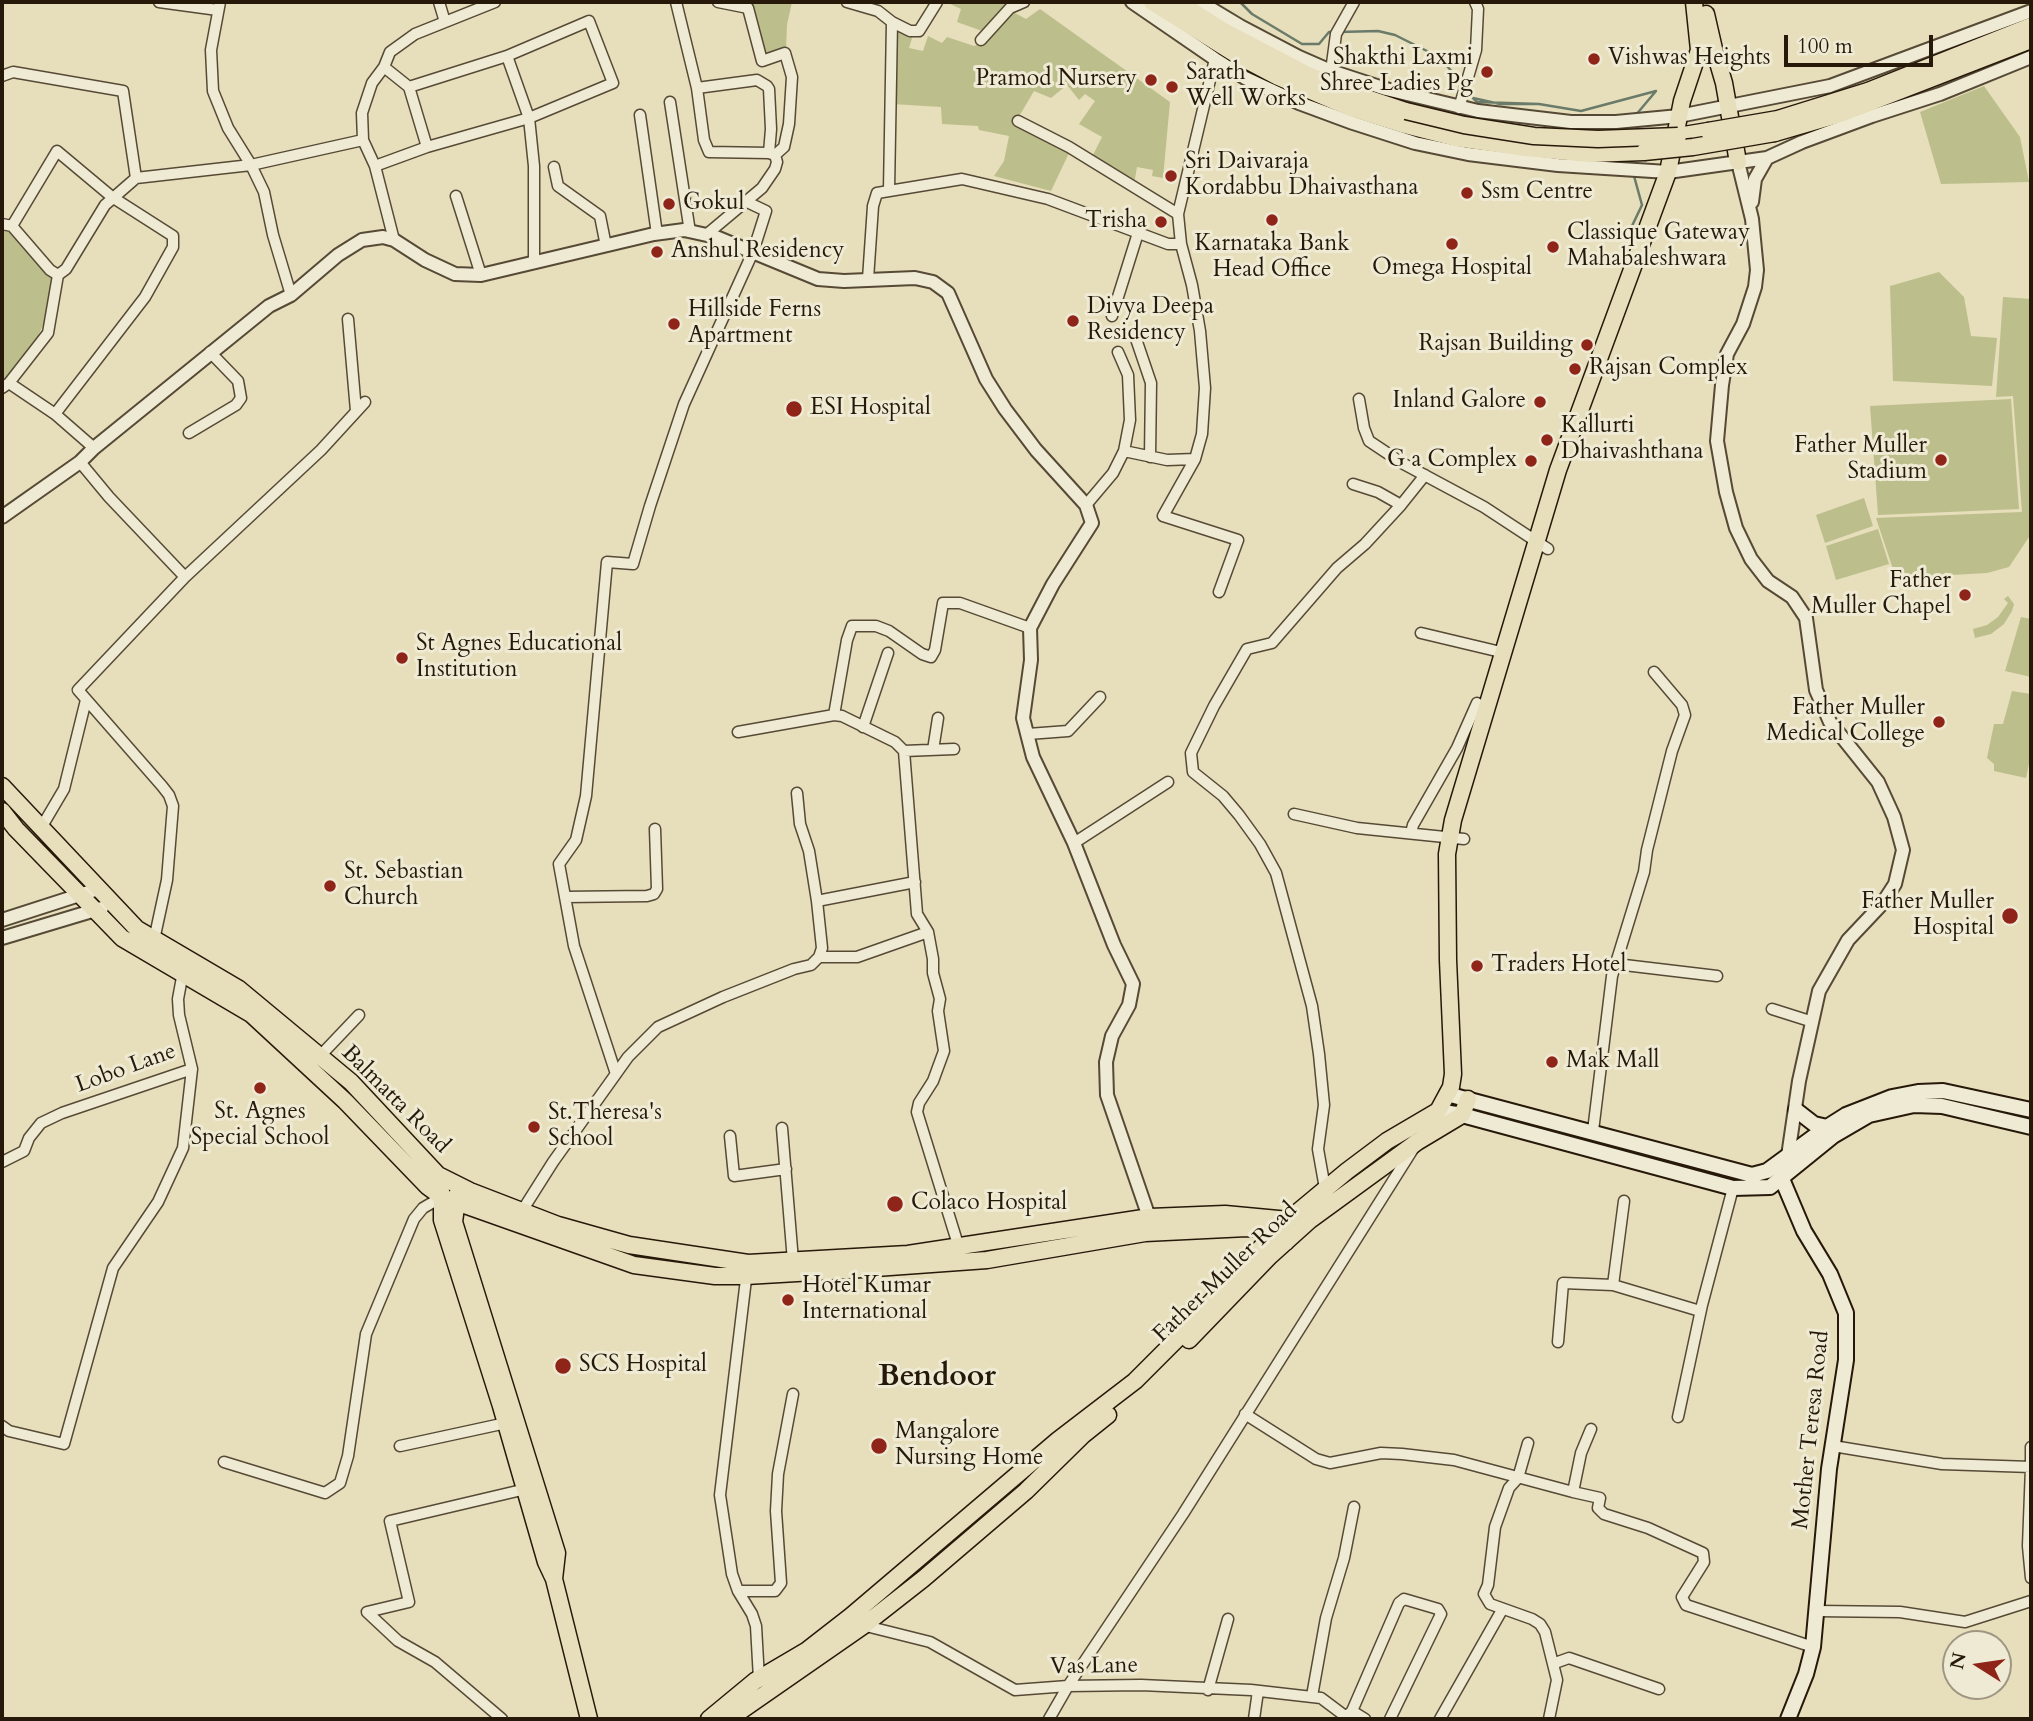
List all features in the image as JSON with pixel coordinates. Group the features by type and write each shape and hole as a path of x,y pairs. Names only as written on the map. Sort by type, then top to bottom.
{"main road":[{"path":"1152,2 1240,57 1278,77 1348,107 1502,132 1577,140 1678,135 1776,126 1840,114 2031,40"},
{"path":"1178,2 1222,30 1310,76 1405,118"},
{"path":"1438,1111 1453,1074 1448,960 1456,838 1476,740 1542,545 1558,470 1668,172 1679,116 1699,50 1694,2"},
{"path":"1704,2 1738,162"},
{"path":"1776,126 2031,26"},
{"name":"Balmatta Road","path":"2,786 137,929 239,989 351,1082 438,1175 449,1200 557,1553 554,1579"},
{"path":"2,811 122,938 251,1014 345,1101 426,1186 449,1200 635,1265 715,1276 793,1261 908,1254 960,1254"},
{"path":"438,1175 558,1225 629,1245 747,1270 960,1254 1226,1214 1287,1231 1325,1190 1387,1141 1438,1111 1465,1107 1593,1131 1752,1175 1767,1171 1827,1126 1869,1105 1918,1092 1943,1091 2031,1110"},
{"path":"1447,1094 1465,1107 1733,1188 1770,1187 1833,1136 1869,1115 1914,1105 1942,1106 2031,1127"},
{"name":"Father Muller Road","path":"857,1621 968,1542 1026,1491 1083,1435 1130,1397 1212,1319 1287,1231 1328,1208 1465,1107"},
{"path":"1796,1110 1814,1124 1827,1126"},
{"path":"1782,1179 1788,1156"},
{"name":"Mother Teresa Road","path":"1782,1179 1804,1231 1830,1274 1846,1313 1846,1360 1833,1446 1813,1647 1807,1674 1788,1719"},
{"name":"Balmatta Road","path":"459,1185 449,1200 442,1220 506,1423 546,1562 554,1579 589,1719"},
{"path":"709,1719 759,1679 857,1621"},
{"path":"729,1719 857,1621"}],"street":[{"path":"159,2 219,6 211,50 214,91 228,128 251,164 264,192 273,235 291,295"},
{"path":"439,2 444,22"},
{"path":"394,240 375,166 363,141 362,113 372,83 390,52 415,34 495,2"},
{"path":"676,2 697,88 704,140 709,152 772,154 785,147 789,124 792,77 785,53 762,61 748,8 718,2"},
{"path":"847,2 878,11 910,32 919,31 937,2"},
{"path":"981,40 1010,8 1024,2"},
{"path":"1132,2 1215,60 1286,98 1353,123 1415,143 1510,160 1617,169 1668,172 1767,159 1802,142 1940,94 2031,57"},
{"path":"1200,2 1261,37 1331,71 1386,89 1459,108 1572,122 1616,122 1679,116 1830,86 2031,11"},
{"path":"1331,71 1338,30 1354,2"},
{"path":"1459,108 1476,50 1478,9 1475,2"},
{"path":"375,166 427,147 529,118 613,83 589,21 507,56 409,87"},
{"path":"889,190 892,22"},
{"path":"507,56 529,118 534,166 534,261"},
{"path":"1215,60 1178,214 1181,244 1200,331 1205,388 1202,434 1195,459 1163,516 1238,540 1219,592"},
{"path":"384,66 409,87 427,147"},
{"path":"2,76 13,72 123,92 136,178"},
{"path":"697,88 757,80 767,86 775,169 762,188 706,235"},
{"path":"670,102 690,232"},
{"path":"640,115 657,234"},
{"path":"1018,121 1069,147 1178,214"},
{"path":"93,448 55,414 5,386 48,333 58,275 66,269 105,205 136,178 251,164 363,141"},
{"path":"55,414 145,297 173,247 173,236 113,197 57,150 7,225 58,275"},
{"path":"1752,219 1755,178 1767,159"},
{"path":"1738,162 1752,219 1757,270 1744,324 1727,354 1722,385 1717,441 1726,492 1736,528 1751,559 1768,580 1793,597 1806,618 1816,690 1830,722 1878,782 1894,817 1903,850 1895,884 1882,904 1848,940 1819,990 1799,1081 1788,1156"},
{"path":"554,167 558,186 600,216 606,246"},
{"path":"868,279 873,206 877,193 962,179 1048,199 1168,244 1181,244"},
{"path":"456,196 481,275"},
{"path":"616,1074 574,946 559,864 576,840 586,796 607,562 633,564 684,404 753,253 766,211 747,202"},
{"path":"2,517 80,462 93,448 269,306 291,295 338,255 362,240 383,237 394,240 425,260 455,274 481,275 534,261 684,230 706,235 818,279 844,281 915,278 933,282 948,293 972,342 986,379 1005,409 1036,450 1086,505 1091,523 1052,584 1030,628 1031,660 1023,718 1033,757 1074,843 1114,945 1133,984 1129,1005 1112,1036 1106,1062 1108,1095 1151,1225"},
{"path":"1112,316 1138,233"},
{"path":"348,319 356,411"},
{"path":"1134,333 1151,383 1150,457"},
{"path":"189,433 236,405 241,398 238,381 210,352"},
{"path":"1086,505 1113,473 1124,451 1130,420 1128,375 1118,352"},
{"path":"1359,399 1369,441 1424,475 1484,507 1542,545"},
{"path":"154,940 167,880 173,806 162,786 78,690 185,577 321,450 365,402"},
{"path":"1124,451 1167,460 1195,459"},
{"path":"80,462 109,497 185,577"},
{"path":"1328,1208 1318,1149 1324,1105 1312,1006 1276,873 1260,844 1239,815 1223,796 1193,772 1191,753 1247,649 1272,643 1337,568 1365,544 1401,505 1424,475"},
{"path":"1353,484 1378,492 1401,505"},
{"path":"834,715 847,640 852,626 876,626 889,631 930,657 935,650 943,603 960,603 1030,628"},
{"path":"1421,633 1505,653"},
{"path":"863,727 888,653"},
{"path":"1593,1131 1601,1056 1616,964 1644,872 1672,751 1685,715 1682,705 1654,672"},
{"path":"1028,734 1068,731 1100,697"},
{"path":"41,828 64,789 86,700"},
{"path":"1411,833 1457,748 1477,703"},
{"path":"738,732 834,715 842,716 895,742 904,751 917,914 928,932 933,973 940,999 938,1011 944,1051 933,1081 919,1102 916,1112 960,1254"},
{"path":"933,750 937,718"},
{"path":"904,751 954,749"},
{"path":"1074,843 1168,782"},
{"path":"522,1211 553,1162 628,1057 658,1027 723,997 811,965 819,957 822,948 817,901 809,851 800,824 797,793"},
{"path":"1294,814 1357,828 1456,838"},
{"path":"565,897 654,894 657,889 655,829"},
{"path":"817,901 915,882"},
{"path":"2,920 98,889"},
{"path":"2,938 113,905"},
{"path":"819,957 857,957 928,932"},
{"path":"1616,964 1717,976"},
{"name":"Lobo Lane","path":"2,1162 24,1151 29,1138 41,1123 62,1113 192,1069 179,1015 178,999 183,972"},
{"path":"1772,1010 1812,1022"},
{"path":"320,1056 359,1015"},
{"path":"2,1426 9,1431 64,1444 113,1268 158,1202 183,1148 192,1069"},
{"path":"782,1128 793,1261"},
{"path":"730,1136 734,1176 786,1169"},
{"path":"1049,1719 1417,1142"},
{"path":"1678,1417 1700,1311 1733,1188"},
{"path":"225,1462 325,1493 340,1483 348,1456 362,1353 370,1324 414,1219 423,1208 449,1200"},
{"path":"1613,1285 1625,1201"},
{"path":"747,1270 720,1495 727,1553 738,1591 756,1626 759,1679"},
{"path":"1558,1342 1563,1283 1613,1285 1700,1311"},
{"path":"738,1591 775,1591 781,1583 776,1511 778,1474 793,1394"},
{"path":"1245,1414 1316,1459 1330,1463 1381,1453 1454,1460 1600,1499 1598,1508 1604,1514 1648,1528 1703,1553 1704,1562 1682,1597 1686,1605 1813,1647"},
{"path":"400,1446 506,1423"},
{"path":"1573,1492 1581,1453 1591,1429"},
{"path":"1528,1443 1522,1456 1518,1478 1509,1488 1496,1527 1488,1585 1484,1594 1490,1604 1540,1624 1555,1663 1557,1685 1549,1719"},
{"path":"1833,1446 1942,1465 2031,1467"},
{"path":"2031,1447 2028,1546 2031,1578"},
{"path":"502,1719 435,1662 398,1642 367,1612 409,1602 390,1521 526,1489"},
{"path":"1312,1696 1325,1618 1344,1558 1354,1507"},
{"path":"1349,1716 1399,1603 1404,1599 1438,1609 1441,1614 1390,1719"},
{"path":"1816,1611 1900,1612 1965,1622 2031,1601"},
{"path":"1440,1719 1502,1610"},
{"path":"1208,1690 1228,1619"},
{"name":"Vas Lane","path":"857,1621 930,1642 1015,1690 1141,1685 1208,1690 1258,1690 1321,1698 1349,1716 1365,1719"},
{"path":"1555,1663 1569,1658 1659,1689"},
{"path":"1254,1719 1258,1690"}],"green space":[{"path":"734,2 792,2 787,25 786,50 763,58 750,5"},
{"path":"946,2 1009,2 1011,6 985,32 957,22 961,9"},
{"path":"1040,9 1170,102 1163,178 1152,176 1153,170 1137,167 1134,184 1092,157 1102,137 1079,124 1095,101 1085,94 1079,100 1067,85 1051,98 1034,91 1014,125 1069,153 1051,191 994,176 1004,161 1009,136 979,130 978,126 942,124 941,107 892,104 895,27 913,35 909,48 923,51 928,36 942,43 947,37 974,46 982,43 1011,11 1026,19"},
{"path":"1984,86 2020,137 2029,182 1941,184 1920,112"},
{"path":"2,226 12,226 30,255 54,275 49,312 35,343 2,383"},
{"path":"1939,272 1964,297 1971,336 1997,338 1992,386 1893,381 1890,286"},
{"path":"2003,297 2031,299 2031,534 2009,567 1987,573 1917,577 1893,569 1876,518 2022,512 2013,396 1996,397"},
{"path":"2011,399 2019,509 1878,515 1870,406"},
{"path":"1864,498 1873,526 1825,543 1816,515"},
{"path":"1878,529 1889,564 1836,580 1826,546"},
{"path":"2008,596 2014,604 2004,624 1991,634 1975,638 1973,629 1987,625 1998,617 2008,603 2004,599"},
{"path":"2021,617 2031,619 2031,677 2005,671"},
{"path":"2012,691 2031,694 2031,754 2026,778 1994,771 1994,764 1987,758 1994,724 2003,724"}],"waterway":[{"path":"1240,2 1252,14 1302,44 1319,44 1329,32 1333,32"},
{"path":"1339,32 1378,31 1395,35 1439,57 1462,83"},
{"path":"1468,91 1473,98 1500,104 1539,104 1581,111 1656,91 1635,116"},
{"path":"1473,98 1477,102 1539,104 1581,111 1656,91 1635,116"},
{"path":"1631,228 1642,205 1634,176"}],"place":[{"name":"Vishwas Heights","path":"1594,59"},
{"name":"Shakthi Laxmi Shree Ladies Pg","path":"1487,72"},
{"name":"Pramod Nursery","path":"1151,80"},
{"name":"Sarath Well Works","path":"1172,87"},
{"name":"Sri Daivaraja Kordabbu Dhaivasthana","path":"1171,176"},
{"name":"Ssm Centre","path":"1467,193"},
{"name":"Gokul","path":"669,204"},
{"name":"Karnataka Bank Head Office","path":"1272,220"},
{"name":"Trisha","path":"1161,222"},
{"name":"Omega Hospital","path":"1452,244"},
{"name":"Classique Gateway Mahabaleshwara","path":"1553,247"},
{"name":"Anshul Residency","path":"657,252"},
{"name":"Divya Deepa Residency","path":"1073,321"},
{"name":"Hillside Ferns Apartment","path":"674,324"},
{"name":"Rajsan Building","path":"1587,345"},
{"name":"Rajsan Complex","path":"1575,369"},
{"name":"Inland Galore","path":"1540,402"},
{"name":"ESI Hospital","path":"794,409"},
{"name":"Kallurti Dhaivashthana","path":"1547,440"},
{"name":"Father Muller Stadium","path":"1941,460"},
{"name":"G a Complex","path":"1531,461"},
{"name":"Father Muller Chapel","path":"1965,595"},
{"name":"St Agnes Educational Institution","path":"402,658"},
{"name":"Father Muller Medical College","path":"1939,722"},
{"name":"St. Sebastian Church","path":"330,886"},
{"name":"Father Muller Hospital","path":"2010,916"},
{"name":"Traders Hotel","path":"1477,966"},
{"name":"Mak Mall","path":"1552,1062"},
{"name":"St. Agnes Special School","path":"260,1088"},
{"name":"St.Theresa's School","path":"534,1127"},
{"name":"Colaco Hospital","path":"895,1204"},
{"name":"Hotel Kumar International","path":"788,1300"},
{"name":"SCS Hospital","path":"563,1366"},
{"name":"Mangalore Nursing Home","path":"879,1446"}],"district":[{"name":"Bendoor","path":"937,1378"}]}
